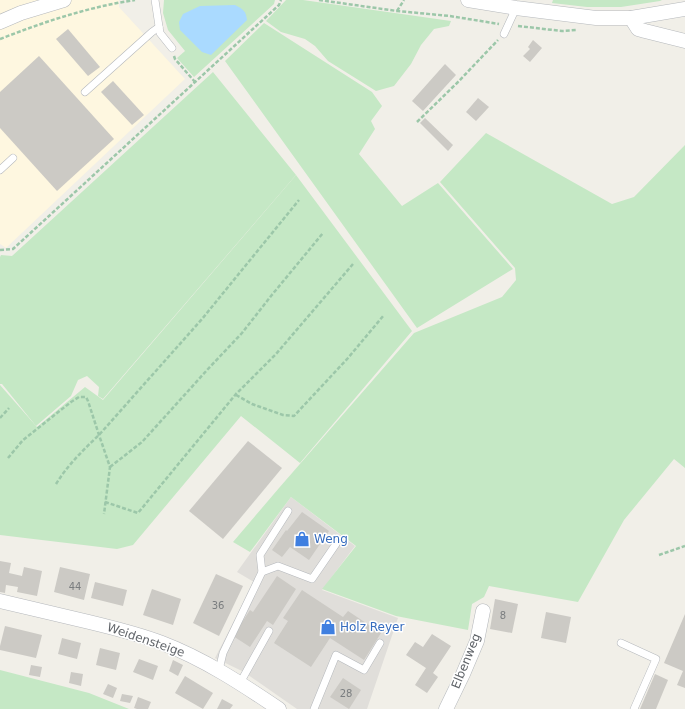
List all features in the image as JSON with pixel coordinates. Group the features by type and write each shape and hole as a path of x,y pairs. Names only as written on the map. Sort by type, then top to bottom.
{"street":[{"path":"0,22 21,13 64,0"},
{"path":"468,0 516,8 596,18 631,18 685,9"},
{"path":"631,18 638,29 685,41"},
{"name":"Weidensteige","path":"0,601 126,631 162,643 219,670 279,709"},
{"name":"Elbenweg","path":"446,709 477,641 483,611"}],"lane":[{"path":"155,0 160,33 172,48"},
{"path":"504,34 516,8"},
{"path":"85,92 152,32 159,28"},
{"path":"0,170 13,158"},
{"path":"219,670 223,653 262,572 260,555 288,511"},
{"path":"262,572 278,566 312,579 336,544"},
{"path":"240,683 269,631"},
{"path":"314,709 336,656 364,670 380,643"},
{"path":"621,643 656,659 634,709"}],"path":[{"path":"0,38 69,14 135,0"},
{"path":"0,250 13,249 278,5 281,0"},
{"path":"397,11 404,0"},
{"path":"417,122 504,34"},
{"path":"172,48 175,59 195,82"},
{"path":"56,484 62,474 99,435 202,319 299,200"},
{"path":"110,467 142,442 242,333 323,233"},
{"path":"105,502 138,513 236,394 276,354 353,264"},
{"path":"236,394 252,404 283,415 294,416 348,358 384,315"},
{"path":"8,458 23,440 79,397 86,397 110,467 104,514"},
{"path":"0,418 9,408"},
{"path":"659,555 685,546"}],"shaded area":[{"path":"0,0 119,0 119,7 185,79 6,248 0,244"},
{"path":"291,497 355,546 322,590 398,618 367,709 297,709 244,672 215,658 254,582 237,572"}],"green space":[{"path":"164,0 275,0 274,4 194,77 177,58 185,51 168,30 163,13"},
{"path":"286,0 303,0 451,21 449,26 434,29 421,45 411,64 394,86 376,91 328,61 315,46 305,39 281,32 266,21"},
{"path":"553,0 662,0 621,7 587,7 552,3"},
{"path":"264,23 372,92 382,106 371,121 375,129 359,154 402,206 438,183 513,269 417,328 225,61"},
{"path":"213,72 296,175 103,399 98,396 99,387 87,376 78,380 71,396 36,426 2,384 0,384 1,255 12,256"},
{"path":"486,133 612,204 634,197 685,145 685,468 674,459 624,520 578,602 489,586 484,597 472,604 468,630 396,616 322,589 356,546 291,497 250,552 233,542 414,333 502,297 516,280 515,268 440,182"},
{"path":"296,175 412,331 300,463 241,416 133,545 117,549 0,535 0,385 37,427 85,387 103,400"},
{"path":"0,670 89,693 129,709 0,709"}],"water":[{"path":"235,5 244,11 247,20 211,55 202,52 180,30 179,22 183,14 200,6"}],"building":[{"path":"68,29 100,67 88,76 56,39"},
{"path":"533,40 542,48 530,62 523,56 530,49 528,47"},
{"path":"39,56 114,139 57,191 0,128 0,92"},
{"path":"445,64 456,75 423,111 412,101"},
{"path":"113,81 144,115 132,125 101,92"},
{"path":"478,98 489,107 476,121 466,112"},
{"path":"425,118 453,145 448,151 420,123"},
{"path":"248,441 282,468 223,539 189,511"},
{"name":"Weng","path":"302,512 329,531 309,560 290,547 282,557 272,550 286,530 287,531"},
{"path":"0,561 11,563 9,573 22,576 24,567 42,571 37,596 17,592 18,587 6,585 5,593 0,592"},
{"path":"60,567 90,574 84,600 54,592"},
{"path":"216,574 243,586 219,636 193,623"},
{"path":"277,576 296,589 273,625 267,621 250,647 233,636 250,610 253,612"},
{"path":"95,582 127,590 123,606 91,598"},
{"path":"152,589 181,599 173,625 143,615"},
{"name":"Holz Reyer","path":"302,590 343,617 348,611 381,633 364,660 330,638 311,667 274,643 288,621 283,618"},
{"path":"495,599 518,604 512,633 490,629"},
{"path":"546,612 571,617 566,643 541,638"},
{"path":"685,614 685,688 677,685 683,671 664,663"},
{"path":"5,626 42,635 36,658 0,650"},
{"path":"432,634 451,646 433,673 438,677 427,693 415,685 426,668 406,655 415,642 423,647"},
{"path":"62,638 81,643 77,659 58,654"},
{"path":"100,648 120,653 116,670 96,665"},
{"path":"139,659 158,666 153,680 133,672"},
{"path":"173,660 183,665 178,676 169,671"},
{"path":"31,665 42,667 40,677 29,675"},
{"path":"71,672 83,674 81,686 69,683"},
{"path":"655,674 668,680 656,709 640,709"},
{"path":"185,676 213,693 203,709 175,693"},
{"path":"343,678 361,690 349,709 330,697"},
{"path":"108,684 117,688 113,698 103,694"},
{"path":"122,694 133,696 130,703 120,701"},
{"path":"138,697 151,702 148,709 134,708"},
{"path":"222,699 233,705 230,709 217,709"}],"place":[{"name":"Weng","path":"302,539"},
{"name":"Holz Reyer","path":"328,627"}]}
